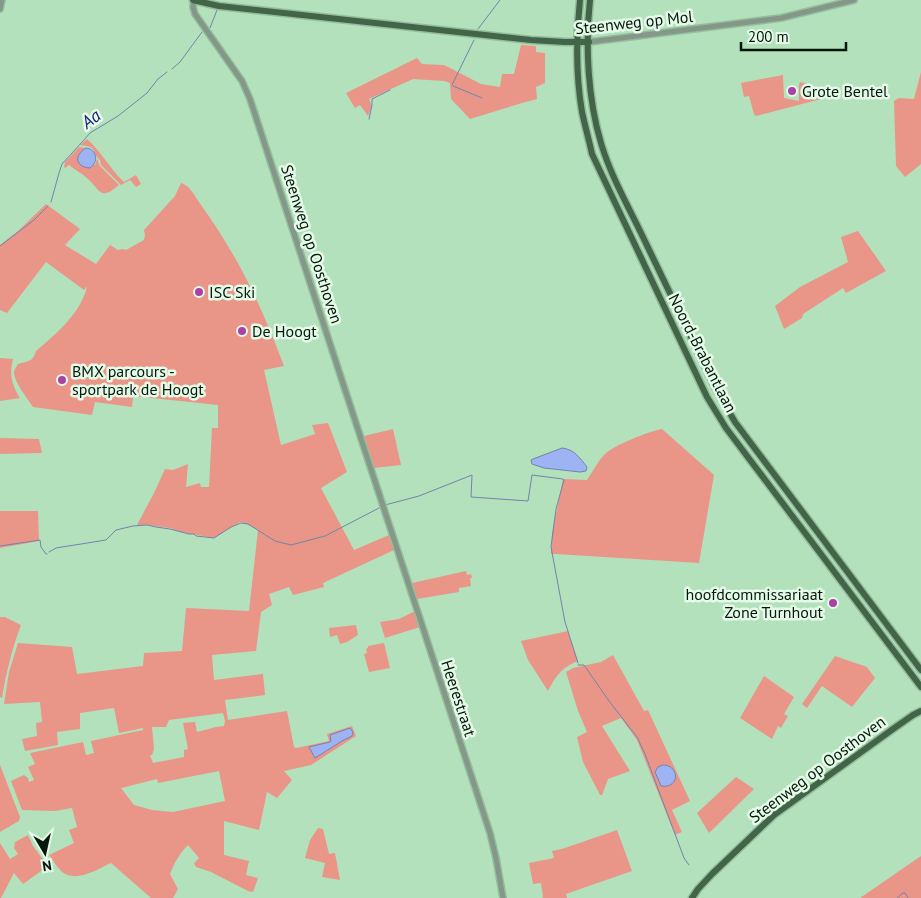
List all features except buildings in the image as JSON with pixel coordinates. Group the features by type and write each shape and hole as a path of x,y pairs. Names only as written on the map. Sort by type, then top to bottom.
{"main road":[{"name":"Steenweg op Mol","path":"194,0 236,8 541,41 589,42"},
{"name":"Noord-Brabantlaan","path":"580,0 579,83 582,113 592,154 707,397 726,428 921,687"},
{"name":"Noord-Brabantlaan","path":"590,0 591,96 601,144 619,186 717,391 735,422 921,670"},
{"path":"671,319 680,315"},
{"name":"Steenweg op Oosthoven","path":"692,898 712,874 774,815 900,724 921,711"}],"street":[{"path":"0,9 2,0"},
{"name":"Steenweg op Oosthoven","path":"194,0 195,14 242,81 250,99 384,508"},
{"name":"Steenweg op Mol","path":"589,42 780,18 854,0"},
{"name":"Heerestraat","path":"384,508 490,832 503,898"}],"shaded area":[{"path":"521,45 536,46 536,52 545,53 545,83 536,87 537,99 470,119 451,99 450,83 444,81 413,79 369,99 372,106 368,116 360,105 355,108 346,93 417,58 422,64 444,65 481,84 500,87 502,74 514,74"},
{"path":"921,72 921,164 905,177 896,166 894,101 899,98 914,99"},
{"path":"783,75 784,98 799,101 800,82 813,87 821,99 756,116 749,96 744,97 741,83"},
{"path":"87,139 124,182 136,175 141,184 136,187 130,180 121,185 101,165 92,148 80,145"},
{"path":"79,147 86,148 78,158 79,163 95,165 97,159 99,165 119,185 108,193 101,193 86,177 69,165 65,168 65,162"},
{"path":"181,183 192,192 238,263 267,323 284,366 264,370 281,445 315,434 312,425 328,423 347,472 321,488 354,550 389,535 394,550 323,583 324,587 293,595 289,587 269,594 272,605 261,612 256,651 212,655 214,680 263,674 265,695 225,700 228,720 287,711 294,747 296,748 329,741 327,734 352,726 356,736 311,765 284,771 292,780 277,798 267,792 259,830 224,821 224,855 249,861 246,875 258,878 253,892 196,867 194,863 199,858 188,845 182,851 170,874 178,889 173,898 151,898 111,863 80,876 67,875 61,871 49,855 74,843 69,830 77,827 72,808 55,811 22,810 11,781 24,775 28,778 29,782 34,780 28,767 35,764 30,753 83,742 86,755 94,753 91,741 143,730 143,728 119,733 114,708 80,713 80,729 57,732 58,745 25,751 22,739 37,736 36,723 42,722 40,702 4,704 9,672 18,643 72,647 77,674 143,666 144,653 182,651 186,608 249,611 258,530 240,522 214,538 170,528 137,525 165,469 173,470 188,464 186,487 200,483 201,487 209,487 212,428 218,428 218,405 133,396 132,407 95,402 92,415 33,407 18,385 14,371 18,364 32,359 36,351 74,314 80,305 87,286 84,290 46,262 7,313 0,310 0,245 18,231 46,204 80,229 65,245 96,264 110,245 118,250 126,250 144,240 144,230 175,196","holes":["223,713 224,726 197,732 195,722 183,723 188,749 184,750 184,757 153,763 150,755 152,755 154,749 152,727 166,727 169,720","219,771 225,801 173,812 152,810 134,805 121,788 157,779 158,783"]},
{"path":"858,231 886,271 846,293 843,288 784,329 775,306 800,287 848,262 841,237"},
{"path":"0,358 13,359 12,380 20,398 0,401"},
{"path":"393,429 401,465 374,468 364,436"},
{"path":"662,429 714,475 699,563 551,554 552,533 563,479 587,480 600,460 610,450 649,432"},
{"path":"0,438 39,439 42,453 0,454"},
{"path":"0,511 38,511 39,541 0,548"},
{"path":"466,571 467,575 471,574 471,586 459,588 459,592 417,599 412,583"},
{"path":"415,612 420,627 385,638 380,622 399,619"},
{"path":"0,617 5,617 21,625 5,679 2,698 0,697"},
{"path":"356,625 358,635 347,642 340,644 337,635 330,637 329,628"},
{"path":"568,631 578,661 560,673 548,691 528,660 521,641"},
{"path":"384,643 390,668 369,672 364,654 367,653 366,649 368,646"},
{"path":"613,655 644,711 648,710 690,801 672,810 682,832 675,835 637,740 621,718 602,726 630,771 608,779 602,795 600,795 583,762 577,737 587,732 578,711 566,672 573,668 601,662"},
{"path":"835,656 867,667 875,678 852,707 822,686 807,708 802,704"},
{"path":"764,676 794,697 784,714 788,716 781,728 778,726 772,739 740,718"},
{"path":"0,765 20,817 19,821 0,832"},
{"path":"736,777 754,789 709,833 697,813"},
{"path":"318,828 323,829 329,854 335,853 340,880 322,877 325,863 305,858 310,840"},
{"path":"617,830 632,871 566,894 567,898 542,898 541,883 533,884 529,863 554,858 552,851"},
{"path":"28,835 33,846 48,866 23,884 14,873 0,898 0,843 10,859 18,854 14,848 15,842"},
{"path":"921,856 921,898 860,898"}],"water":[{"path":"86,148 93,151 96,156 95,162 90,168 81,165 78,160 79,154"},
{"path":"562,448 576,454 587,467 586,471 544,468 532,464 531,460"},
{"path":"350,728 353,732 352,736 315,758 309,747 330,742 330,735"},
{"path":"663,765 671,768 675,774 675,780 668,786 661,786 655,772 658,767"}],"waterway":[{"path":"478,29 500,0"},
{"name":"Aa","path":"210,28 217,10"},
{"name":"Aa","path":"172,69 180,62 202,32"},
{"path":"452,85 474,40"},
{"name":"Aa","path":"51,202 62,164 90,133 118,116 147,93 158,79 167,72"},
{"path":"453,86 482,98"},
{"path":"369,119 372,99 390,90"},
{"name":"Aa","path":"0,246 34,220 48,206"},
{"path":"385,505 419,496 472,475 471,497 528,501 532,475 563,479 556,509 551,547 565,622 578,663"},
{"path":"49,552 56,548 106,540 116,530 147,525 214,538 241,523 248,524 275,541 291,545 325,536 381,507"},
{"path":"0,546 40,540 41,547 47,554"},
{"path":"578,665 584,665 637,737 684,858 689,865"},
{"path":"897,898 903,893 908,898"}],"place":[{"name":"Grote Bentel","path":"792,91"},
{"name":"ISC Ski","path":"199,292"},
{"name":"De Hoogt","path":"242,331"},
{"name":"BMX parcours - sportpark de Hoogt","path":"62,380"},
{"name":"hoofdcommissariaat Zone Turnhout","path":"833,603"}]}
